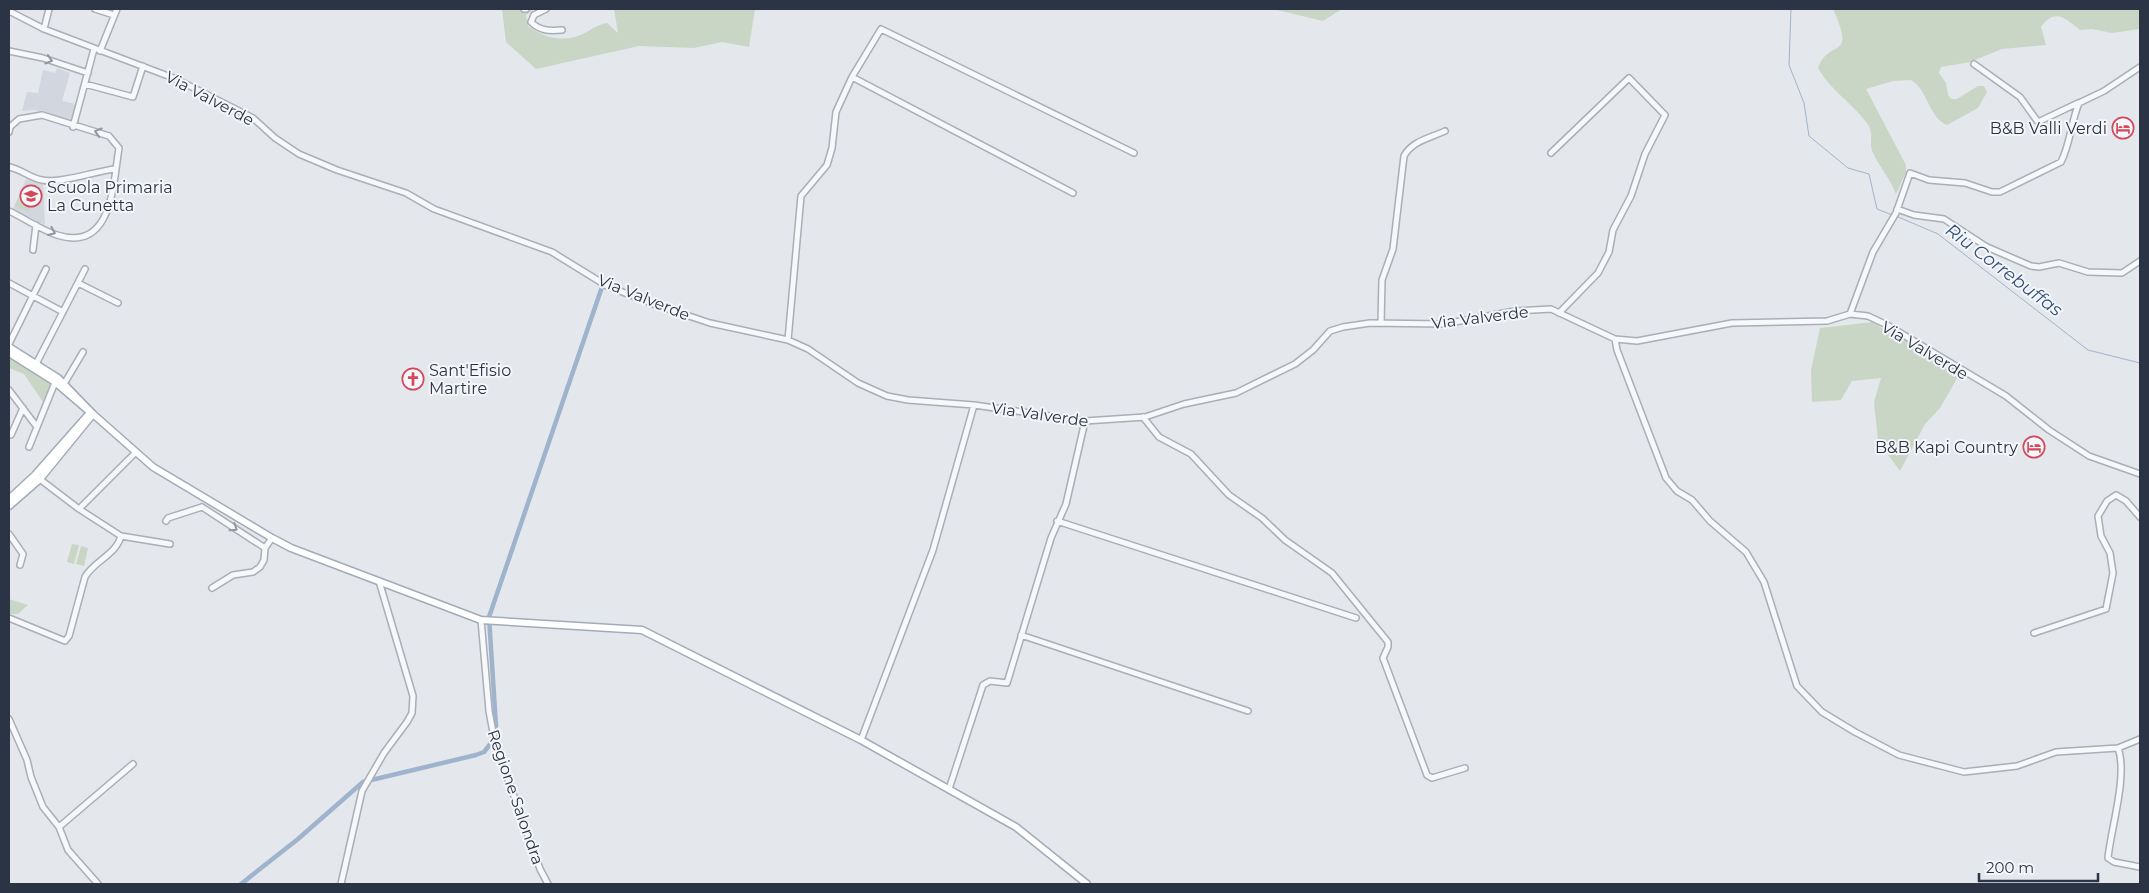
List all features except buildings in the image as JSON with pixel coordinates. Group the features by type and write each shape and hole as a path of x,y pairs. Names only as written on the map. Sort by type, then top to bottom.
{"main road":[{"path":"9,345 64,384 93,414 153,467 272,538 379,581 487,620 642,630 861,740 1016,827 1088,884"},
{"path":"9,353 35,365"},
{"path":"56,380 83,408 93,414"},
{"path":"9,506 38,477 88,416 93,414"},
{"path":"9,499 38,477"}],"street":[{"path":"44,29 49,9"},
{"path":"95,9 114,15"},
{"path":"100,51 117,9"},
{"path":"546,9 534,15 531,22 537,28 546,31 562,30"},
{"name":"Via Valverde","path":"9,10 44,29 176,78 253,118 275,138 299,154 337,170 406,193 434,209 552,252 607,286 710,323 788,340 808,349 858,383 887,396 908,400 974,405 1085,422 1143,417 1184,404 1236,393 1295,364 1313,350 1330,332 1343,327 1381,324 1444,324 1515,311 1552,309 1615,339 1637,341 1732,323 1827,321 1850,314 1868,316 1887,325 2006,396 2049,430 2089,456 2140,474"},
{"path":"788,340 801,196 827,165 832,148 836,112 852,77 881,29 1134,153"},
{"path":"73,127 94,49"},
{"path":"9,51 43,58 88,73"},
{"path":"1974,64 2020,98 2038,122 2104,90 2140,67"},
{"path":"85,84 133,97 143,66"},
{"path":"852,77 1072,193"},
{"path":"1551,153 1629,78 1665,115 1645,154 1631,196 1613,230 1609,252 1598,273 1559,313"},
{"path":"1850,314 1873,252 1892,220 1910,173 1929,180 1965,183 1992,192 2000,192 2061,162 2078,103"},
{"path":"9,132 10,127 19,119 36,115 109,136 119,148 108,213 102,224 93,231 83,236 69,237 57,235 9,211"},
{"path":"1381,324 1382,280 1393,249 1404,156 1409,147 1415,143 1445,132"},
{"path":"9,166 42,180 72,179 93,172 115,169"},
{"path":"1896,211 1944,219 1987,248 2031,266 2039,267 2059,263 2088,272 2122,273 2140,261"},
{"path":"33,250 36,225"},
{"path":"9,345 46,269"},
{"path":"35,365 85,269"},
{"path":"9,283 63,312"},
{"path":"78,283 118,303"},
{"path":"1615,339 1617,350 1666,478 1677,491 1692,500 1710,521 1746,552 1764,582 1797,686 1822,712 1899,755 1964,772 2017,766 2056,752 2118,748 2140,738"},
{"path":"64,384 83,352"},
{"path":"29,447 56,380"},
{"path":"9,390 37,427"},
{"path":"861,740 933,550 974,405"},
{"path":"9,435 11,435 23,408"},
{"path":"1143,417 1159,438 1191,454 1229,495 1262,518 1285,540 1332,574 1388,642 1384,658 1427,775 1432,778 1465,768"},
{"path":"949,789 982,684 990,681 1007,683 1057,522 1066,504 1085,422"},
{"path":"79,509 135,453"},
{"path":"38,477 79,509 121,536 170,544"},
{"path":"2034,634 2106,609 2113,573 2110,553 2101,536 2098,516 2107,501 2116,495 2126,501 2140,517"},
{"path":"201,496 202,507"},
{"path":"166,521 168,518 202,507"},
{"path":"202,507 265,548"},
{"path":"1057,522 1356,618"},
{"path":"9,534 23,554 20,565"},
{"path":"9,618 65,642 69,636 85,578 89,570 113,551 121,536"},
{"path":"212,588 233,575 257,570 264,560 265,548 272,538"},
{"path":"341,884 365,785 412,712 413,696 379,581"},
{"name":"Regione Salondra","path":"487,620 489,711 495,743 534,846 540,869 548,884"},
{"path":"1022,635 1248,711"},
{"path":"9,719 27,760 31,777 43,807 59,827 68,850 98,884"},
{"path":"2118,748 2121,756 2117,800 2108,858 2114,862 2140,867"},
{"path":"59,827 133,764"}],"shaded area":[{"path":"57,68 70,73 62,101 76,104 72,121 34,110 22,111 27,92 38,93 43,70 55,73"},
{"name":"Scuola Primaria La Cunetta","path":"27,177 43,183 45,225 13,209"}],"green space":[{"path":"502,9 535,9 526,15 528,26 546,36 564,39 578,36 607,23 618,33 614,9 755,9 749,47 722,42 694,48 639,46 536,69 506,42"},
{"path":"1273,9 1342,9 1323,21"},
{"path":"1833,9 2140,9 2140,29 2112,33 2092,29 2080,30 2065,19 2056,16 2051,17 2041,27 2046,45 2002,49 1970,62 1941,67 1939,73 1946,83 1948,95 1951,99 1957,99 1978,86 1984,86 1987,92 1978,108 1947,125 1936,116 1921,90 1911,80 1893,81 1866,89 1906,165 1906,172 1896,194 1873,153 1871,130 1867,123 1829,83 1818,68 1828,53 1839,47 1842,43 1840,25"},
{"path":"18,199 32,205 29,212 15,206"},
{"path":"1873,322 1885,330 1886,327 1959,375 1940,408 1925,424 1900,471 1878,441 1874,402 1881,378 1852,381 1841,400 1812,402 1811,370 1820,328"},
{"path":"9,356 52,381 43,402 24,374 9,368"},
{"path":"72,544 79,545 74,564 67,562"},
{"path":"81,546 88,548 84,566 76,564"},
{"path":"9,599 28,605 18,614 9,614"}],"waterway":[{"name":"Riu Correbuffas","path":"1791,9 1789,65 1804,103 1809,136 1848,168 1869,174 1877,209 1892,215"},
{"name":"Riu Correbuffas","path":"1896,216 1938,234 2088,350 2140,363"},
{"path":"496,726 489,617 602,287"},
{"path":"241,884 298,839 363,782 476,755 484,752 491,743"}],"place":[{"name":"B&B Valli Verdi","path":"2123,128"},
{"name":"Scuola Primaria La Cunetta","path":"31,196"},
{"name":"Sant'Efisio Martire","path":"413,379"},
{"name":"B&B Kapi Country","path":"2034,447"}]}
